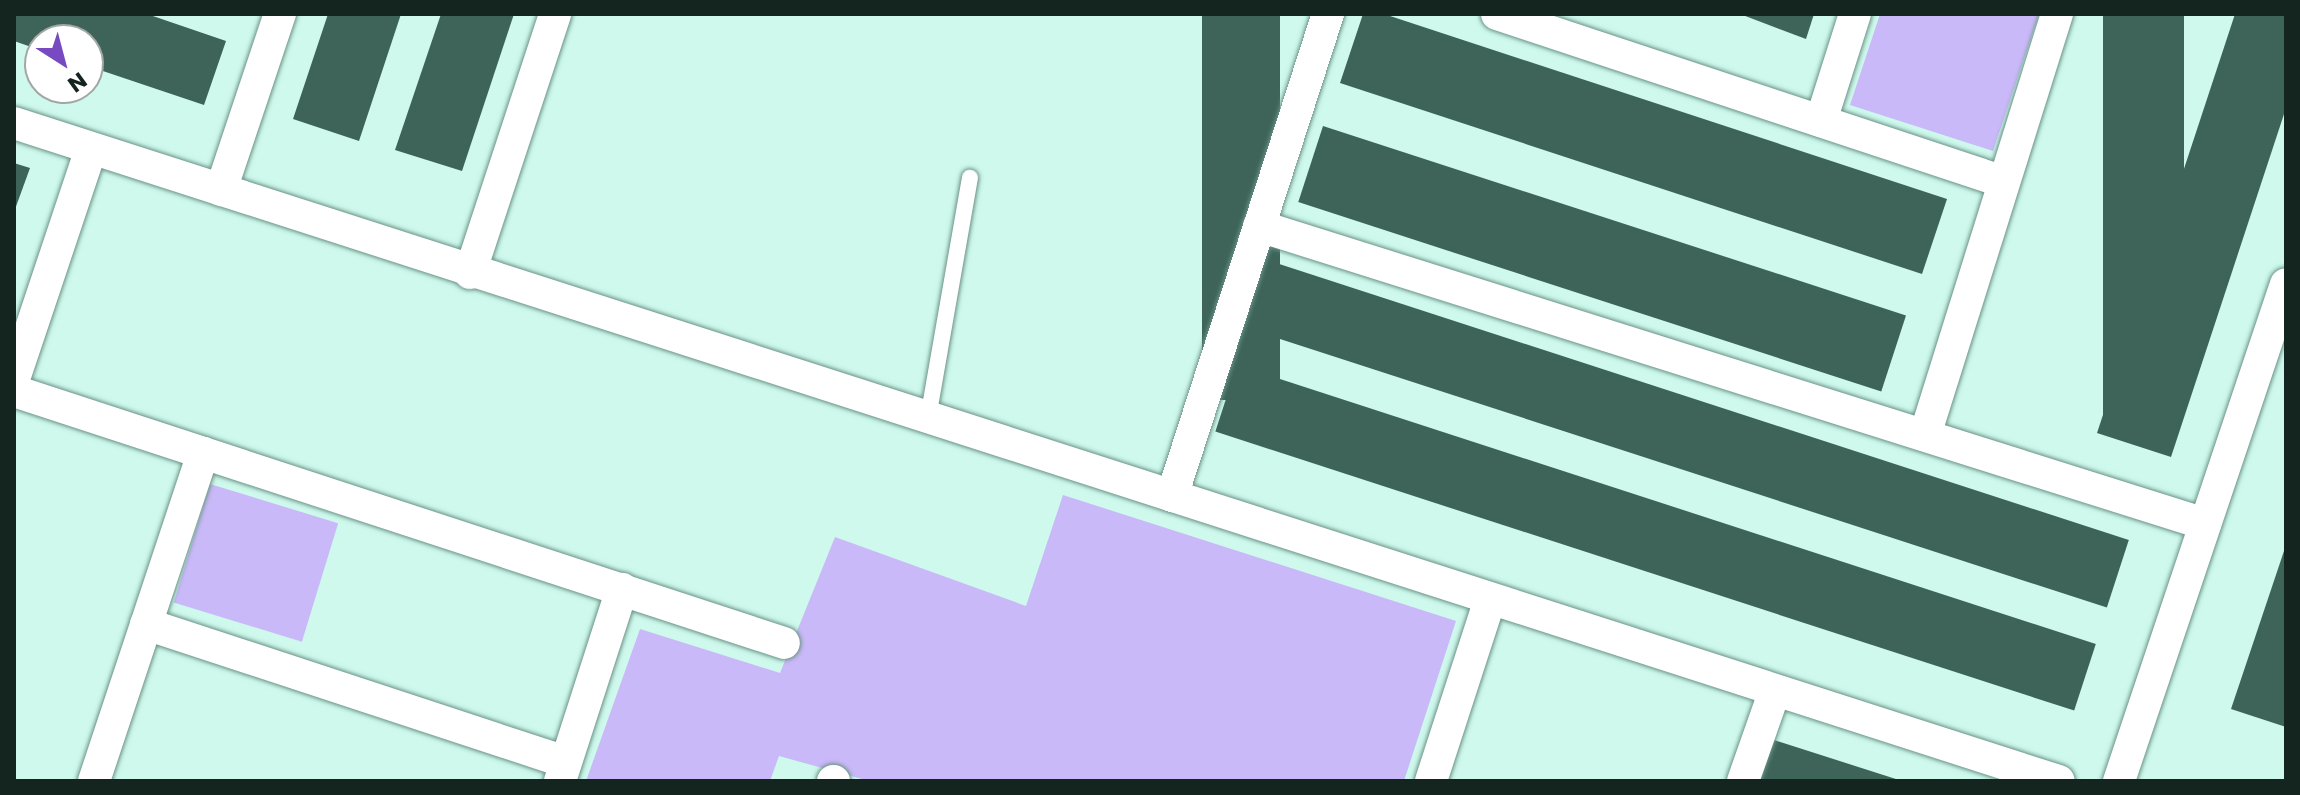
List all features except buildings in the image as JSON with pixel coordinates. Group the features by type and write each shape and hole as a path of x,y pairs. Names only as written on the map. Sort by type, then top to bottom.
{"street":[{"path":"221,190 280,14"},
{"path":"470,273 555,14"},
{"path":"1172,496 1328,14"},
{"path":"1497,14 1566,24 1821,121 2004,182"},
{"path":"1821,121 1855,14"},
{"path":"1926,432 2057,14"},
{"path":"14,123 470,273 1172,496 1489,603 2059,781"},
{"path":"14,379 91,149"},
{"path":"1259,226 1926,432 2205,524"},
{"path":"2119,781 2286,284"},
{"path":"14,391 784,643"},
{"path":"94,781 203,453"},
{"path":"146,624 562,771 622,589"},
{"path":"1431,781 1489,603"},
{"path":"1743,781 1774,693"}],"lane":[{"path":"928,418 970,178"}],"shaded area":[{"path":"1880,14 2039,14 1993,151 1850,105"},
{"path":"210,484 338,523 302,642 174,603"},
{"path":"1063,495 1456,621 1404,781 869,781 779,756 770,781 586,781 640,629 780,673 835,537 1026,606"}]}
